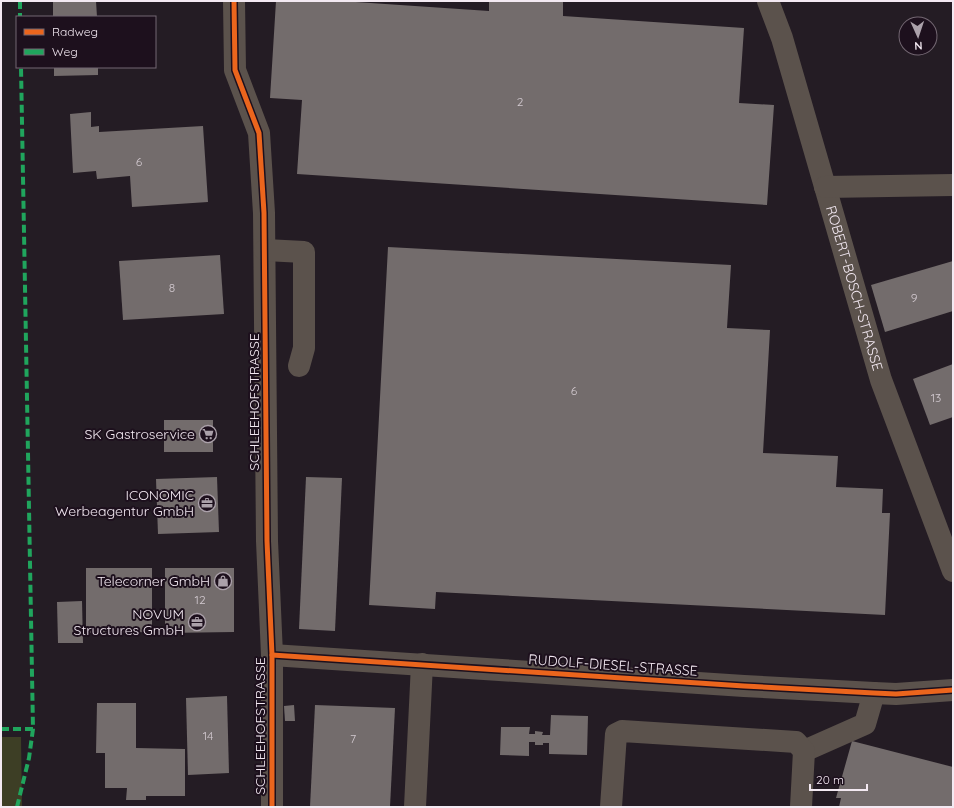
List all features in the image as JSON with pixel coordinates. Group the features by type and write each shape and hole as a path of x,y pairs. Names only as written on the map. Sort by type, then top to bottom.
{"street":[{"name":"SCHLEEHOFSTRASSE","path":"234,1 235,70 259,133 264,213 267,541 272,655 272,807"},
{"name":"ROBERT-BOSCH-STRASSE","path":"768,1 782,38 881,380 953,571"},
{"path":"825,187 953,185"},
{"path":"265,250 304,252 304,348 299,366"},
{"name":"RUDOLF-DIESEL-STRASSE","path":"272,655 744,686 874,693 896,694 953,690"},
{"path":"415,807 422,664"},
{"path":"804,751 865,724 874,693"},
{"path":"611,807 616,734 622,731 796,742 804,751 801,807"}],"green space":[{"path":"1,737 21,737 22,807 1,807"}],"building":[{"path":"53,1 96,1 97,16 53,16"},
{"path":"276,1 341,1 489,11 489,1 563,1 563,16 744,28 739,103 774,105 767,205 297,174 302,100 270,98"},
{"path":"54,68 98,68 98,75 54,76"},
{"path":"91,112 91,127 99,126 99,132 203,126 208,202 132,207 130,176 97,179 96,171 73,173 70,114"},
{"path":"388,247 731,265 727,328 770,330 763,453 838,456 836,487 883,489 882,513 890,513 885,615 436,592 435,609 369,605"},
{"path":"220,255 224,314 123,320 119,261"},
{"path":"953,261 953,311 885,332 871,285"},
{"path":"953,364 953,417 930,425 913,379"},
{"path":"164,420 213,420 213,452 164,452"},
{"path":"217,477 219,532 158,534 156,479"},
{"path":"306,477 342,478 335,631 299,629"},
{"path":"86,568 152,568 152,632 86,633"},
{"path":"165,568 234,568 234,632 165,633"},
{"path":"82,601 83,643 58,643 57,602"},
{"path":"227,696 229,773 188,775 186,698"},
{"path":"97,703 136,703 136,748 185,749 185,796 146,796 146,800 126,800 127,788 105,788 105,753 96,753"},
{"path":"294,705 295,721 285,721 284,706"},
{"path":"315,705 395,708 390,807 310,807"},
{"path":"551,715 588,716 587,755 549,754 549,743 535,745 535,742 529,742 529,756 500,755 501,727 530,727 529,734 535,734 535,731 543,732 542,735 550,735"},
{"path":"852,741 953,767 953,807 839,807 841,798 836,798"}],"marked path":[{"path":"20,1 20,16"},
{"path":"17,807 29,758 33,729 21,68"},
{"path":"1,729 33,729"}],"cycle path":[{"path":"234,1 235,70 259,133 264,213 267,541 272,655 272,807"},
{"path":"272,655 744,686 874,693 896,694 953,690"}],"place":[{"name":"SK Gastroservice","path":"208,434"},
{"name":"ICONOMIC Werbeagentur GmbH","path":"207,503"},
{"name":"Telecorner GmbH","path":"223,581"},
{"name":"NOVUM Structures GmbH","path":"197,622"}]}
